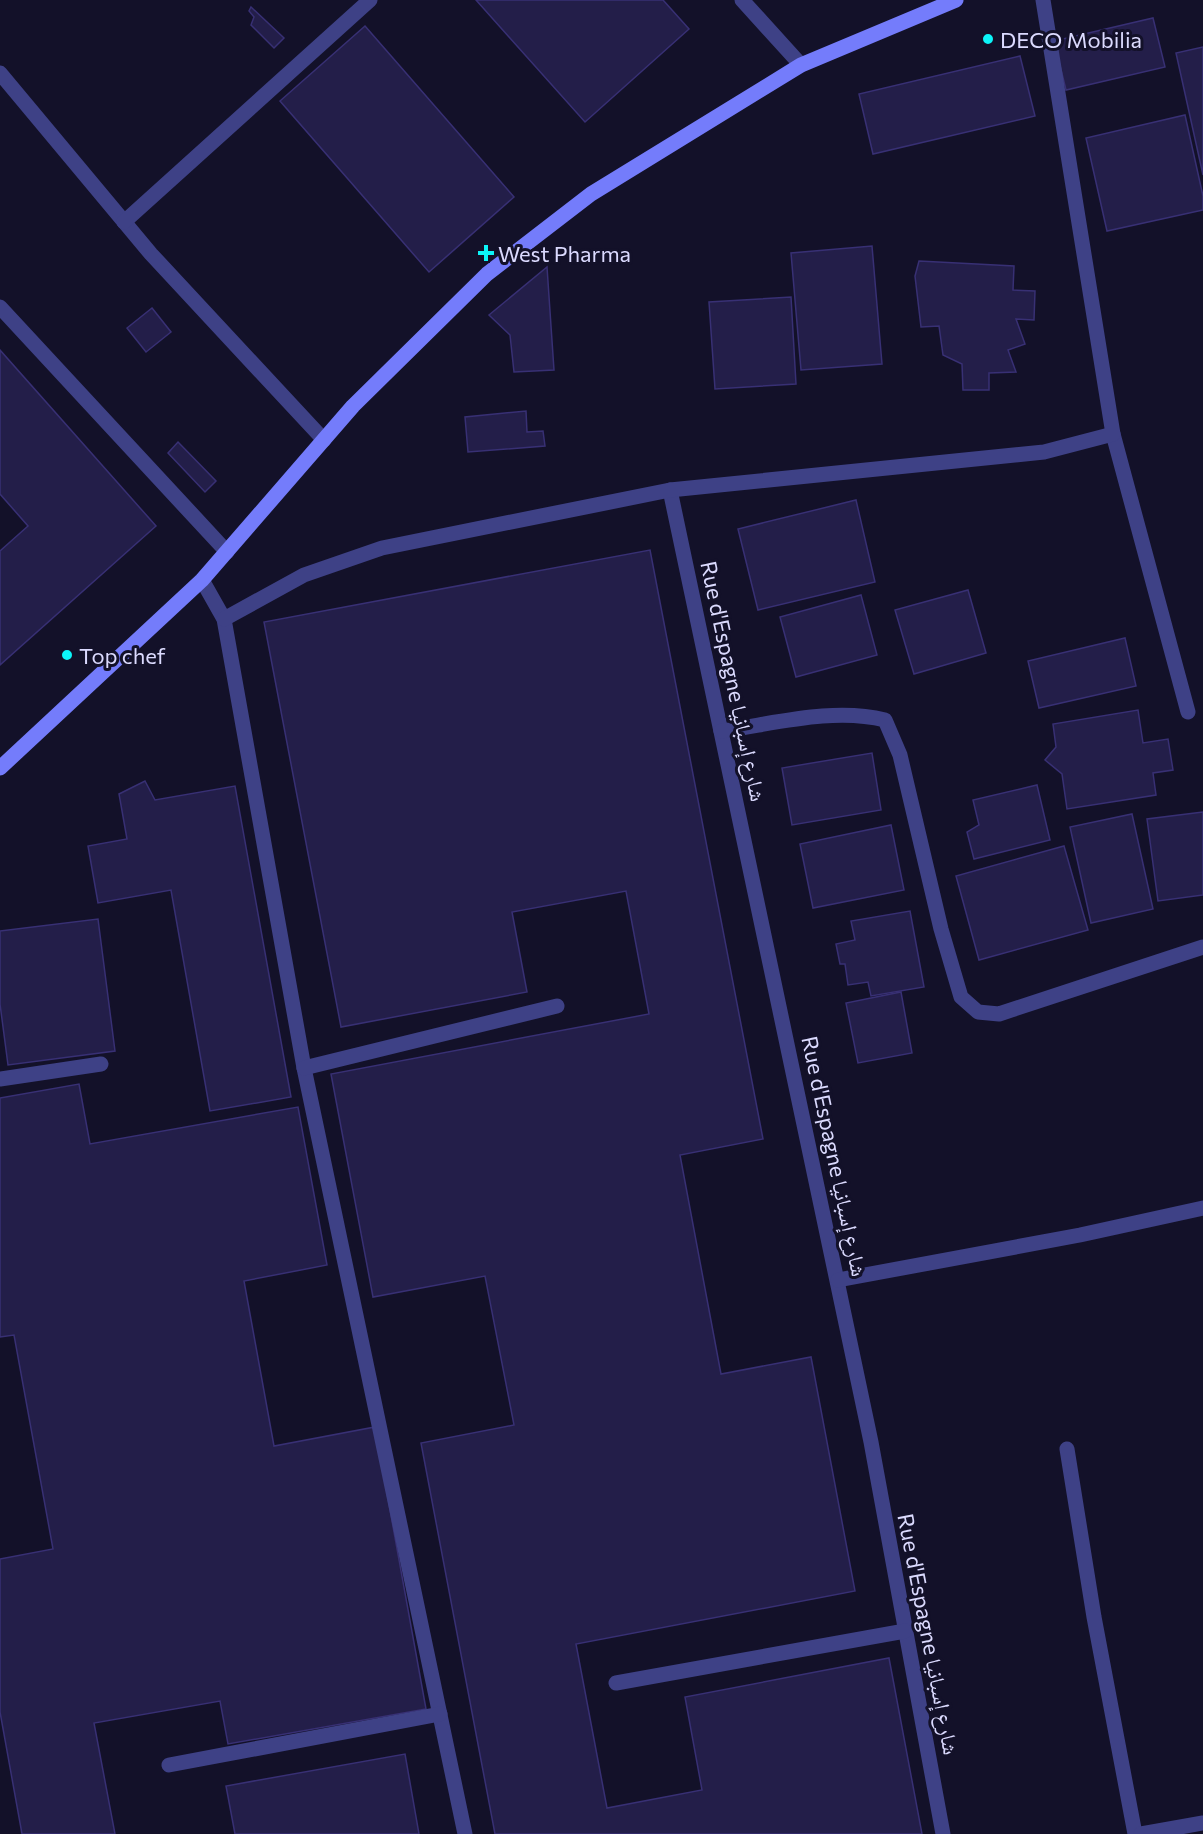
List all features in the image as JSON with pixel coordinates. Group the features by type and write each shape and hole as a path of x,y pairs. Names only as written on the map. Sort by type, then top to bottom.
{"street":[{"path":"124,222 370,0"},
{"path":"742,0 801,65"},
{"path":"0,768 202,580 353,406 487,273 591,194 801,65 956,0"},
{"path":"1043,0 1113,434 1188,712"},
{"path":"0,73 124,222 324,440"},
{"path":"0,307 227,552"},
{"path":"224,619 304,575 382,548 670,490 1044,452 1113,434"},
{"name":"Rue d'Espagne شارع إسبانيا","path":"670,490 838,1280 871,1442 944,1834"},
{"path":"202,580 224,619 304,1068 465,1834"},
{"path":"721,731 818,717 867,716 885,720 900,755 941,929 961,997 978,1012 999,1014 1203,947"},
{"path":"304,1068 557,1006"},
{"path":"0,1080 101,1064"},
{"path":"838,1280 1080,1235 1203,1208"},
{"path":"1067,1449 1094,1617 1135,1834"},
{"path":"616,1683 905,1631"},
{"path":"169,1765 440,1714"},
{"path":"1140,1834 1168,1832 1203,1823"}],"building":[{"path":"476,0 663,0 689,29 585,122"},
{"path":"251,7 284,38 274,48 251,25 254,17 249,11"},
{"path":"1153,18 1165,67 1066,90 1054,41"},
{"path":"365,26 514,197 429,272 280,101"},
{"path":"1203,47 1203,175 1176,53"},
{"path":"1020,56 1035,116 873,154 859,94"},
{"path":"1185,115 1203,196 1203,210 1107,231 1086,138"},
{"path":"872,246 882,364 801,370 791,253"},
{"path":"919,261 1014,266 1013,290 1035,291 1034,320 1016,319 1025,344 1008,350 1016,372 989,373 989,390 963,390 962,364 943,355 939,326 921,327 915,276"},
{"path":"547,267 554,370 514,372 510,335 489,315"},
{"path":"791,297 796,384 715,389 709,302"},
{"path":"152,308 171,332 146,352 127,328"},
{"path":"0,350 156,526 0,665 0,551 28,526 0,494"},
{"path":"526,411 527,432 543,431 545,446 468,452 465,417"},
{"path":"178,442 216,481 205,492 168,453"},
{"path":"856,500 875,582 758,610 738,529"},
{"path":"650,550 763,1139 680,1155 721,1374 811,1357 855,1591 576,1644 607,1808 702,1790 685,1697 889,1658 922,1834 495,1834 421,1443 514,1425 485,1276 373,1297 331,1074 649,1014 626,891 512,912 527,992 341,1027 264,622"},
{"path":"968,590 986,653 914,674 895,610"},
{"path":"861,595 877,655 796,677 780,617"},
{"path":"1125,638 1136,686 1039,708 1028,661"},
{"path":"1138,710 1143,743 1168,739 1173,770 1153,773 1156,795 1067,809 1062,774 1045,760 1056,747 1053,724"},
{"path":"872,753 881,810 792,825 782,768"},
{"path":"145,781 155,800 235,786 291,1097 210,1111 171,890 98,903 88,846 127,839 119,794"},
{"path":"1037,785 1050,840 974,859 967,832 979,825 973,800"},
{"path":"1203,812 1203,895 1158,901 1147,819"},
{"path":"1132,814 1153,909 1091,923 1070,827"},
{"path":"891,825 904,890 813,908 800,844"},
{"path":"1064,846 1088,930 979,960 956,876"},
{"path":"910,911 924,987 871,996 868,982 848,985 845,964 840,964 836,944 855,940 851,921"},
{"path":"98,919 115,1051 8,1065 0,1004 0,931"},
{"path":"901,992 912,1053 858,1063 846,1003"},
{"path":"79,1084 90,1144 298,1107 327,1265 244,1281 274,1446 375,1427 426,1709 228,1744 220,1701 94,1723 115,1834 22,1834 0,1712 0,1559 53,1549 14,1335 0,1337 0,1098"},
{"path":"405,1754 419,1834 235,1834 226,1786"}],"place":[{"name":"DECO Mobilia","path":"988,39"},
{"name":"West Pharma","path":"486,253"},
{"name":"Top chef","path":"67,655"}]}
